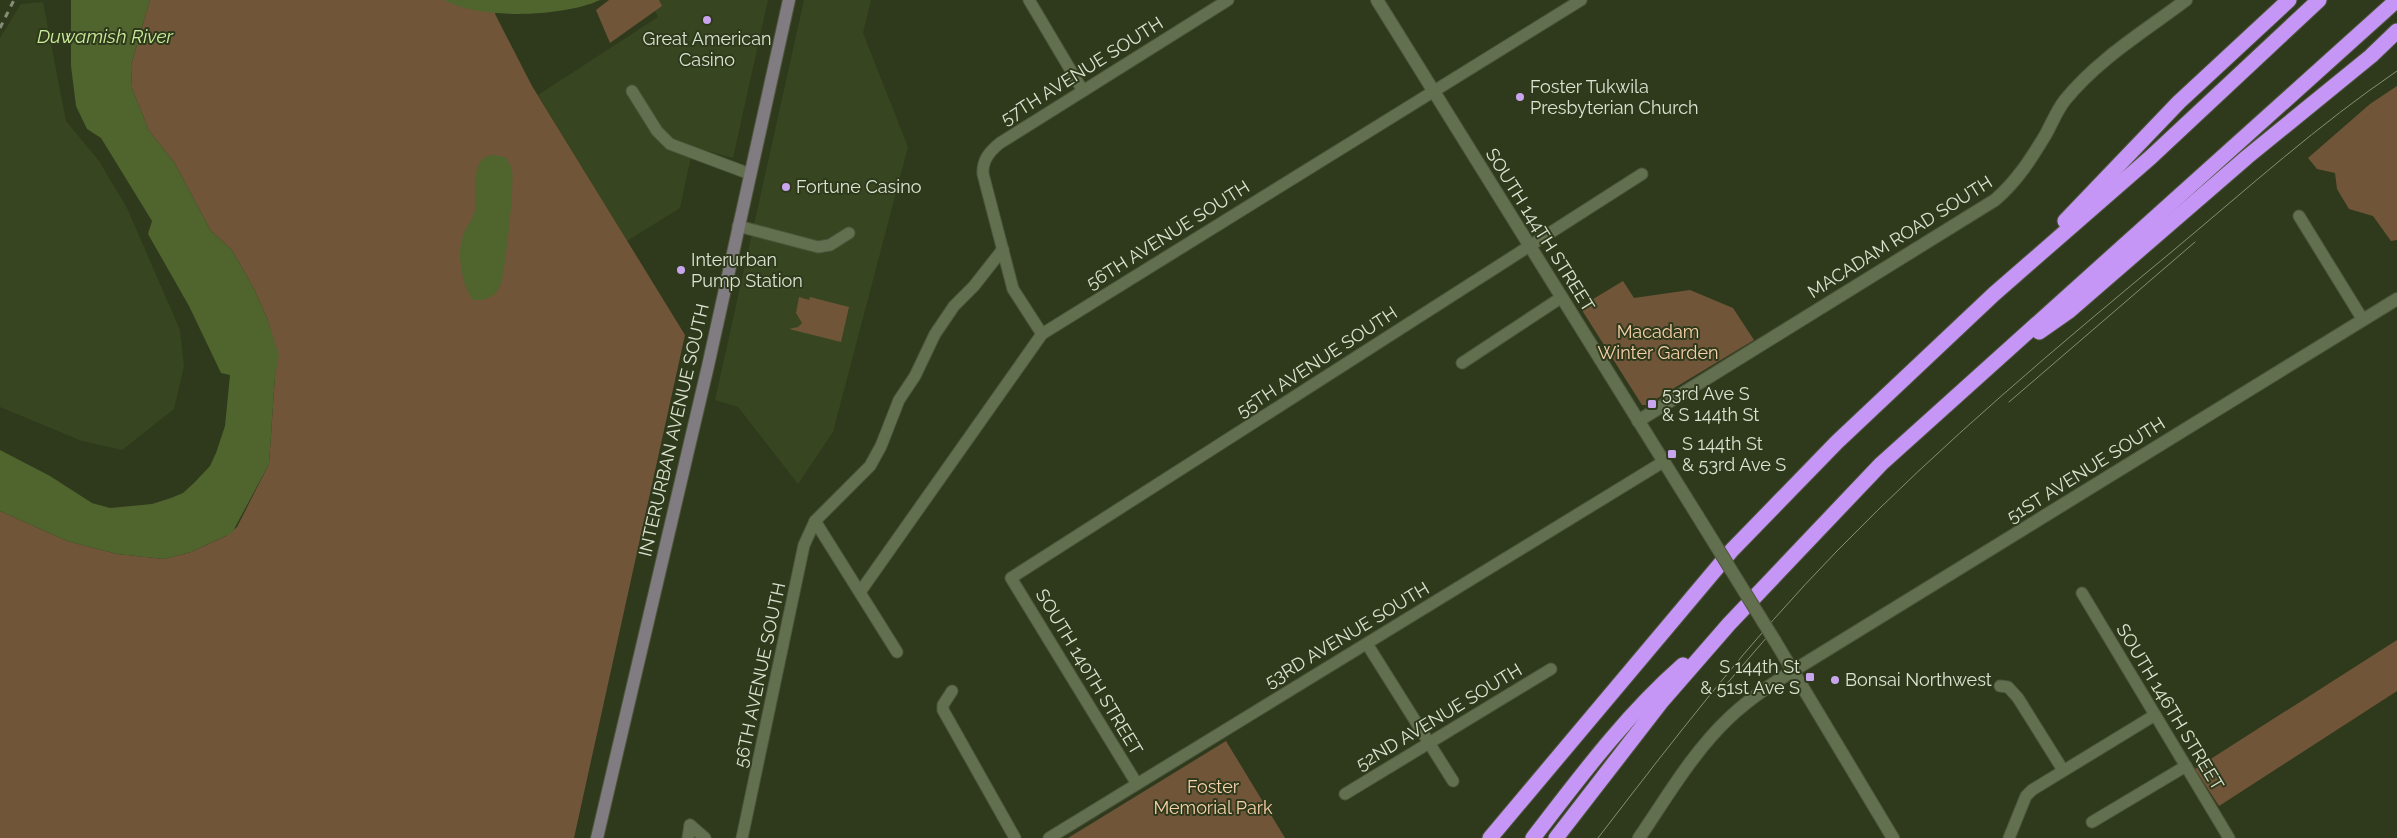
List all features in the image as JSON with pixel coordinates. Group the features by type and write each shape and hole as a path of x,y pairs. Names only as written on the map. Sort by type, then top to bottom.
{"highway":[{"path":"1994,294 2179,102 2289,0"},
{"path":"1490,838 1732,550 1837,442 1994,294 2151,157 2319,0"},
{"path":"1556,838 1662,701 1729,624 1881,464 2397,0"},
{"path":"1977,377 2069,311 2240,162 2357,67 2397,31"},
{"path":"1533,838 1615,732 1652,692 1729,624"}],"main road":[{"name":"INTERURBAN AVENUE SOUTH","path":"597,838 789,0"}],"street":[{"path":"1029,0 1083,90"},
{"name":"57TH AVENUE SOUTH","path":"1003,249 983,174 985,160 1000,143 1228,0"},
{"name":"SOUTH 144TH STREET","path":"1377,0 1775,641 1893,838"},
{"name":"56TH AVENUE SOUTH","path":"860,592 1042,334 1581,0"},
{"name":"MACADAM ROAD SOUTH","path":"1638,421 1995,200 2014,184 2034,155 2064,102 2082,81 2106,59 2186,0"},
{"path":"632,91 657,131 670,144 750,174"},
{"name":"55TH AVENUE SOUTH","path":"1011,578 1642,174"},
{"path":"2299,216 2363,320"},
{"path":"738,226 818,247 830,245 849,233"},
{"path":"1003,249 1013,289 1042,334"},
{"path":"897,652 814,521 870,466 881,446 899,400 915,376 935,334 954,306 974,286 1003,249"},
{"path":"1462,363 1562,297"},
{"name":"51ST AVENUE SOUTH","path":"1793,671 2397,300"},
{"name":"53RD AVENUE SOUTH","path":"1049,838 1663,462"},
{"name":"56TH AVENUE SOUTH","path":"742,838 774,696 804,545 814,521"},
{"name":"SOUTH 140TH STREET","path":"1011,578 1137,784"},
{"name":"SOUTH 146TH STREET","path":"2082,593 2229,838"},
{"path":"1367,644 1453,782"},
{"name":"52ND AVENUE SOUTH","path":"1345,794 1551,669"},
{"path":"1639,838 1680,778 1729,717 1754,697 1793,671"},
{"path":"2000,686 2008,687 2018,698 2063,770"},
{"path":"952,691 943,705 943,710 1015,838"},
{"path":"2009,838 2026,796 2063,770 2155,715"},
{"path":"2092,822 2186,766"},
{"path":"688,838 690,825 705,838"}],"shaded area":[{"path":"649,0 768,0 733,158 693,147 680,208 627,241 538,95 658,17"},
{"path":"804,0 871,0 863,33 908,147 833,432 798,484 738,407 715,400"},
{"path":"43,2 66,121 99,161 127,208 180,330 184,366 174,409 122,450 82,441 0,407 0,38 21,4"}],"green space":[{"path":"150,0 499,0 495,14 532,86 685,335 574,838 0,838 0,511 67,541 117,554 164,559 191,552 226,536 237,527 269,464 278,356 267,318 255,291 232,250 211,231 174,162 149,131 132,88 131,65"},
{"path":"609,0 659,0 662,6 610,43 596,10"},
{"path":"2397,86 2397,240 2391,241 2373,216 2349,209 2337,189 2335,173 2317,169 2308,158 2370,104"},
{"name":"Macadam Winter Garden","path":"1623,281 1634,298 1690,290 1733,308 1754,340 1646,405 1642,405 1580,307"},
{"path":"799,297 809,300 810,297 849,307 841,342 789,329 798,327 802,323 796,313"},
{"path":"2397,640 2397,691 2219,806 2195,769"},
{"name":"Foster Memorial Park","path":"1226,741 1285,838 1068,838"}],"water":[{"name":"Duwamish River","path":"71,0 150,0 131,65 132,88 149,131 174,162 211,231 232,250 255,291 267,318 279,356 275,376 269,464 232,533 191,552 164,559 117,554 67,541 0,511 0,450 50,476 92,503 110,508 152,504 183,493 210,466 225,426 230,375 221,373 189,306 148,234 152,221 101,138 87,129 76,106 71,66"},
{"path":"444,0 600,0 565,10 522,14 478,11"},
{"path":"494,155 505,157 512,170 513,178 507,248 502,279 498,290 484,300 476,300 472,299 468,293 463,278 460,253 464,232 475,211 477,169 480,162 486,157"}],"tram line":[{"path":"1598,838 1684,727 1743,655 1805,585 1877,511 1960,433 2088,322 2311,135 2397,71"},
{"path":"2009,402 2195,242"},
{"path":"1718,694 1774,629"}],"railway":[{"path":"0,28 14,0"}],"place":[{"name":"Great American Casino","path":"707,20"},
{"name":"Foster Tukwila Presbyterian Church","path":"1520,97"},
{"name":"Fortune Casino","path":"786,187"},
{"name":"Interurban Pump Station","path":"681,270"},
{"name":"53rd Ave S & S 144th St","path":"1652,404"},
{"name":"S 144th St & 53rd Ave S","path":"1672,454"},
{"name":"S 144th St & 51st Ave S","path":"1810,677"},
{"name":"Bonsai Northwest","path":"1835,680"}]}
